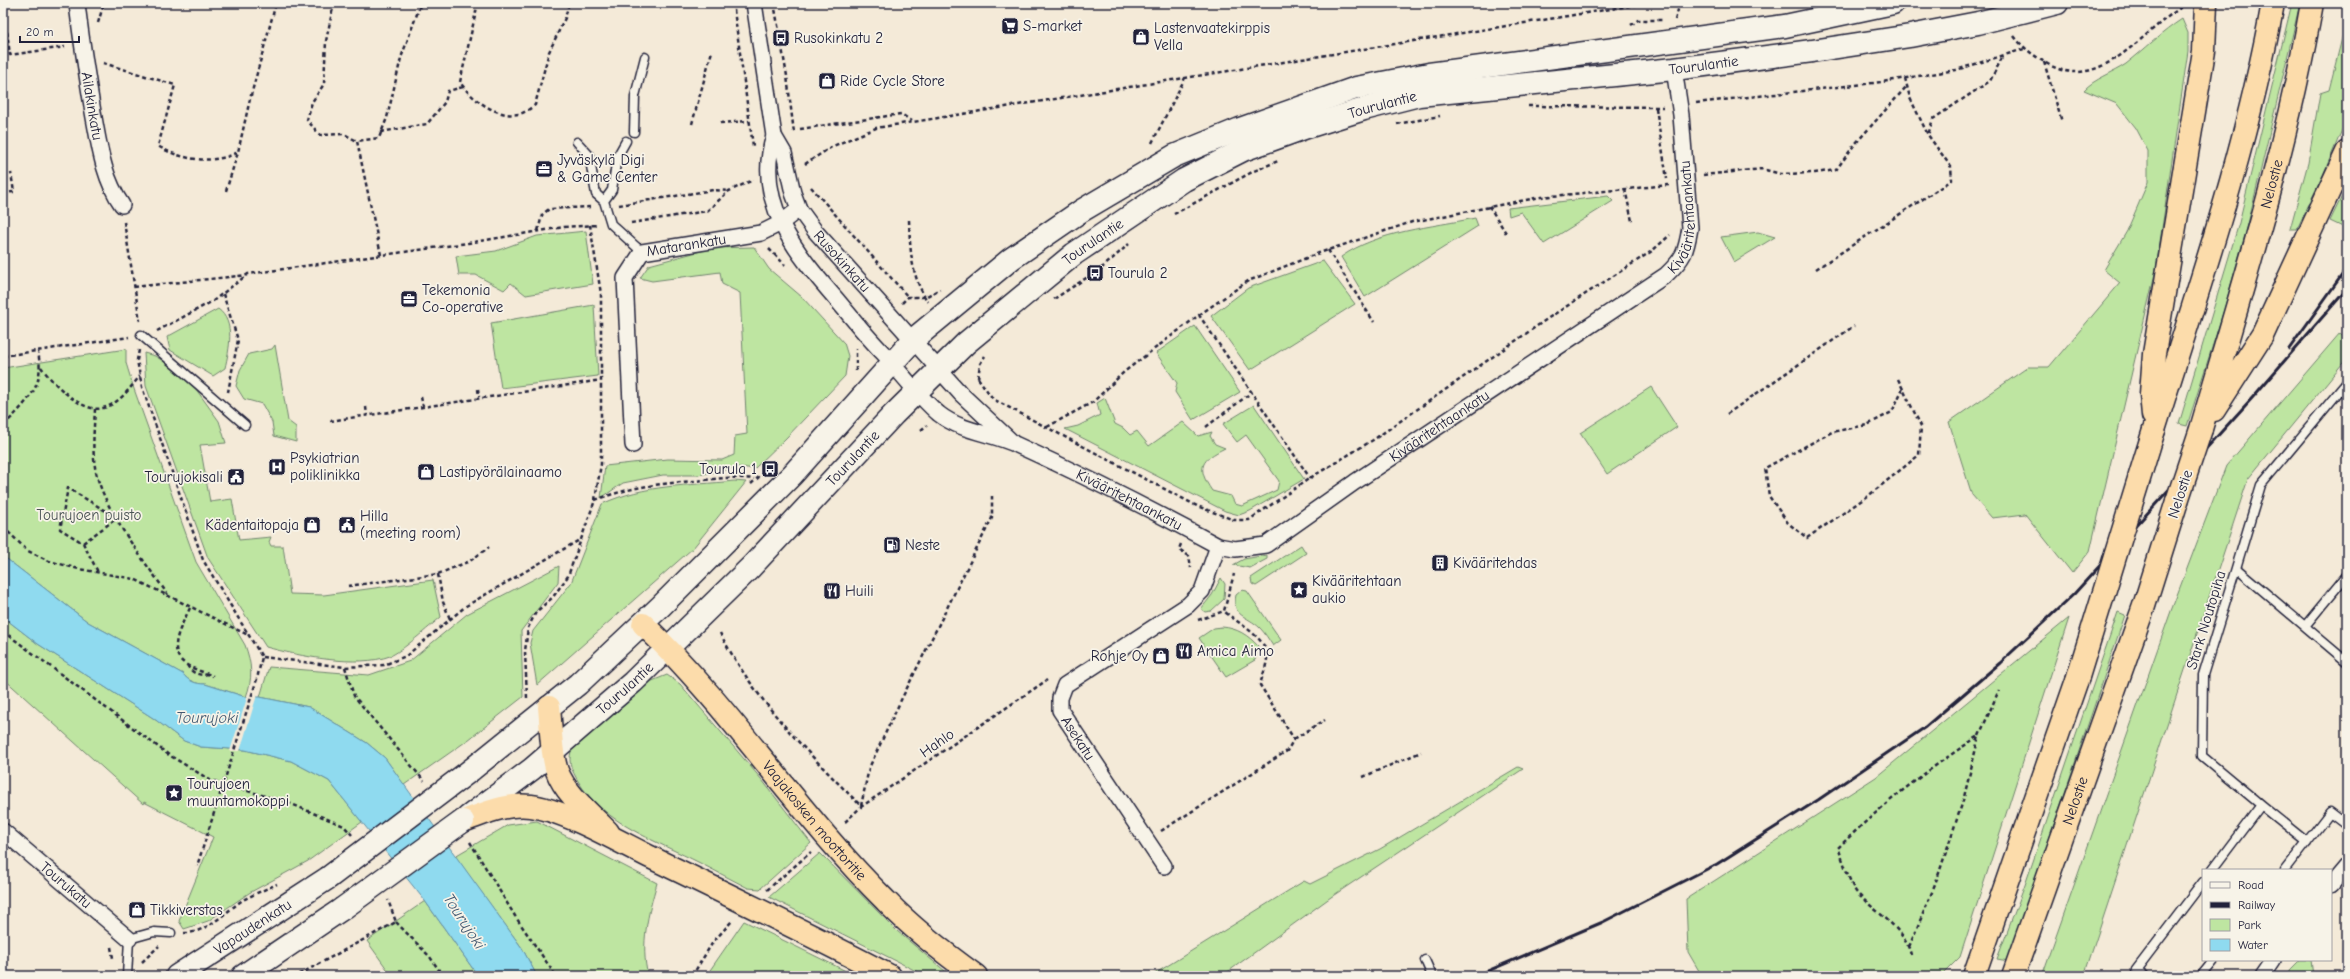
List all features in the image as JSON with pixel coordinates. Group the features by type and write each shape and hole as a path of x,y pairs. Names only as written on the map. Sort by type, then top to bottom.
{"highway":[{"path":"2154,430 2151,394 2154,354 2204,51 2206,3"},
{"path":"1976,970 2077,680 2237,163 2267,38 2273,3"},
{"name":"Nelostie","path":"2014,974 2144,606 2201,429 2261,226 2305,44 2312,3"},
{"path":"2201,429 2263,334 2347,152"},
{"name":"Vaajakosken moottoritie","path":"642,624 668,648 734,722 805,811 886,901 939,950 976,976"},
{"path":"549,707 555,763 560,778 569,791 614,839"},
{"path":"463,821 502,801 548,810 614,839 813,936 890,976"}],"main road":[{"name":"Tourulantie","path":"328,878 472,770 578,684 642,624 792,475 914,339 1012,259 1107,195 1174,156 1302,106 1356,88 1429,74 1785,26 1893,3"},
{"name":"Tourulantie","path":"502,801 554,750 633,682 751,567 918,390 940,369 1026,292 1074,254 1184,180 1243,150 1357,111 1420,95 1674,69 1910,36 2057,3"},
{"path":"243,976 342,909 463,821"},
{"name":"Vapaudenkatu","path":"177,976 328,878"}],"street":[{"name":"Ailakinkatu","path":"77,3 81,44 101,156 113,193 122,205"},
{"name":"Rusokinkatu","path":"754,3 774,136 784,153 793,193 800,209 814,231 940,369"},
{"name":"Kivääritehtaankatu","path":"892,362 940,414 958,424 1015,444 1218,546 1235,549 1266,545 1355,482 1666,275 1681,262 1687,245 1690,228 1688,183 1674,69"},
{"name":"Rusokinkatu","path":"774,136 768,154 769,176 781,223 790,244 862,330 892,362"},
{"name":"Matarankatu","path":"633,445 625,278 642,252 761,233 781,223 800,209"},
{"name":"Kivääritehtaankatu","path":"940,369 961,394 1015,444"},
{"name":"Asekatu","path":"1164,866 1060,710 1060,698 1065,685 1188,605 1202,591 1218,546"},
{"name":"Tourukatu","path":"3,831 129,939"},
{"path":"2332,883 2347,865"},
{"path":"2262,976 2272,961"}],"lane":[{"path":"634,132 635,96 645,57"},
{"path":"604,205 612,190 617,158 626,141"},
{"path":"577,142 589,155 596,194 604,205 611,224 642,252"},
{"path":"142,335 226,406 245,425"},
{"path":"2236,568 2261,485 2347,382"},
{"name":"Stark Noutopiha","path":"2261,805 2202,756 2203,675 2236,568 2347,662"},
{"path":"2305,626 2347,575"},
{"path":"2213,869 2261,805 2307,842"},
{"path":"2286,869 2330,812 2347,825"},
{"path":"2144,976 2136,970 2202,883"},
{"path":"127,976 129,939 154,932 171,933"},
{"path":"1425,960 1432,976"},
{"path":"2201,976 2213,961"}],"path":[{"path":"95,30 104,3"},
{"path":"226,191 238,152 250,99 276,3"},
{"path":"334,3 326,41 324,84 312,102 307,120 320,135 344,134 357,141 378,138 381,132 387,118 401,58 421,3"},
{"path":"478,3 460,82 468,93 493,110 519,114 535,105 549,52 565,18 569,3"},
{"path":"733,3 754,149"},
{"path":"774,3 787,76 794,136"},
{"path":"801,161 803,166 833,146 876,128 1648,3"},
{"path":"1627,28 1638,20 1675,20 1680,3"},
{"path":"2011,13 2024,49 2054,68 2071,72 2100,68 2118,58 2156,25 2188,3"},
{"path":"7,32 10,55"},
{"path":"3,57 81,44"},
{"path":"1523,106 1656,108 1679,104 1905,78 1956,70 2024,49"},
{"path":"692,124 712,51"},
{"path":"1928,134 1933,119 1990,80 2003,56"},
{"path":"100,62 176,85 158,146 169,153 192,158 227,158 238,152"},
{"path":"2044,62 2062,122"},
{"path":"1149,148 1185,78"},
{"path":"1816,269 1952,180 1951,167 1928,134 1910,98 1905,78"},
{"path":"1701,175 1762,169 1781,174 1815,173 1836,170 1855,144 1907,86"},
{"path":"381,132 427,124 445,102 448,91 463,87"},
{"path":"1656,108 1669,193"},
{"path":"800,129 901,114 913,122"},
{"name":"Tourulantie","path":"1390,125 1441,116"},
{"path":"720,123 749,121"},
{"path":"357,141 381,255"},
{"path":"1168,217 1254,171 1282,160"},
{"path":"3,193 14,192 11,173"},
{"path":"134,286 248,274 538,231 611,224 707,211 729,191 756,179 756,174"},
{"path":"1046,427 1093,402 1124,372 1199,315 1248,281 1328,250 1412,222 1489,206 1541,197 1688,183"},
{"path":"809,185 908,298"},
{"path":"1625,189 1632,221"},
{"path":"538,231 542,215 549,209 604,205 713,190 729,191"},
{"path":"122,205 142,335 137,360 140,376 181,501 203,560 262,657 257,679 198,866"},
{"path":"1489,206 1506,233"},
{"path":"909,220 910,251 916,280 925,297"},
{"path":"527,703 525,650 528,628 536,612 553,597 568,576 595,500 601,464 601,294 590,225"},
{"path":"988,351 980,364 978,378 993,399 1197,506 1234,520 1249,520 1310,478 1374,440 1550,317 1652,251 1671,234 1671,227"},
{"name":"Tourulantie","path":"1047,303 1103,267 1132,241"},
{"path":"1328,250 1374,322"},
{"path":"3,356 142,335 161,330 223,294 248,274"},
{"path":"223,294 238,340 229,379 226,406"},
{"path":"1199,315 1219,348 1252,392 1310,478"},
{"path":"1727,414 1854,326"},
{"path":"3,424 25,403 38,386 41,367 38,351"},
{"path":"41,367 52,381 68,395 95,409 103,409 115,402 140,376"},
{"path":"1898,379 1903,388 1921,426 1919,455 1868,496 1807,538 1788,524 1769,496 1765,468 1832,432 1867,425 1892,412 1903,388"},
{"path":"330,421 479,397 602,380"},
{"path":"478,389 479,397"},
{"path":"1206,427 1252,392"},
{"path":"421,397 423,406"},
{"path":"366,407 367,415"},
{"path":"95,409 95,468 102,492 117,518 168,596"},
{"path":"595,500 625,489 659,483 695,481 732,476 754,479"},
{"path":"98,572 83,543 60,529 68,488 117,518"},
{"path":"861,807 869,768 900,700 992,518 992,496"},
{"path":"1190,573 1189,556 1179,549 1197,506"},
{"path":"83,543 117,518"},
{"path":"3,527 28,550 49,560 134,580 250,637"},
{"path":"262,657 346,667 384,665 406,656 466,606 581,539"},
{"path":"348,586 438,574 470,562 489,547"},
{"path":"438,574 443,602 450,620"},
{"path":"190,608 178,632 176,646 178,655 187,664 213,676"},
{"path":"1224,611 1236,622 1256,636 1264,646 1267,654 1260,685 1294,739"},
{"path":"3,631 169,755 210,780 224,785"},
{"path":"720,633 766,706 804,750 861,807"},
{"name":"Hahlo","path":"845,822 861,807 1048,680"},
{"path":"1909,947 1935,885 1963,802 1979,736 1999,690"},
{"path":"1146,841 1287,751 1294,739 1325,720"},
{"path":"1911,955 1909,947 1891,922 1856,892 1838,848 1871,815 1939,762 1979,736"},
{"path":"1363,777 1421,752"},
{"path":"767,890 811,852"},
{"path":"137,967 171,933 190,934 210,924 245,900 283,881"},
{"path":"692,976 713,942 732,921"},
{"path":"396,922 430,957 443,976"}],"green space":[{"path":"2292,3 2300,3 2248,224 2224,310 2187,426 2179,424 2239,223"},
{"path":"2347,18 2347,118 2323,175 2297,229 2290,229 2308,163 2320,93 2329,90"},
{"path":"2182,19 2188,33 2188,51 2156,269 2090,551 2072,573 2025,514 1992,518 1972,495 1949,422 2028,367 2049,367 2120,283 2104,270 2127,231 2148,182 2148,151 2136,128 2117,104 2084,90 2088,86 2126,64"},
{"path":"2347,186 2347,229 2330,221"},
{"path":"1608,196 1613,201 1544,244 1521,212 1509,216 1508,208"},
{"path":"1475,218 1478,226 1365,297 1341,257 1355,248 1388,236 1424,227"},
{"path":"586,231 593,284 526,295 511,283 504,290 476,275 459,275 456,256 496,251 537,236"},
{"path":"1758,232 1775,237 1734,262 1721,237"},
{"path":"754,247 769,269 802,297 844,343 848,356 845,376 754,469 741,467 698,475 663,475 623,483 601,498 605,466 668,459 722,460 734,455 735,436 747,434 740,293 722,284 720,272 652,281 640,278 649,265 712,248"},
{"path":"1323,261 1355,304 1250,370 1211,316 1248,288"},
{"path":"594,305 598,376 501,388 491,323"},
{"path":"218,309 227,321 230,337 225,368 213,376 170,350 167,337"},
{"path":"1195,326 1240,392 1193,420 1175,392 1177,383 1156,353"},
{"path":"2340,333 2347,339 2347,358 2248,479 2084,976 2042,976 2171,611 2226,466"},
{"path":"275,345 288,421 296,427 296,442 274,436 272,422 262,404 244,399 236,386 240,370 249,354 272,349"},
{"name":"Tourujoen puisto","path":"126,349 126,363 134,389 196,562 245,645 251,671 250,684 246,697 205,684 192,682 183,674 88,622 3,556 3,368"},
{"path":"144,353 155,356 185,374 219,421 226,443 200,445 210,502 232,499 239,540 271,537 269,542 271,546 283,546 290,594 324,595 433,580 441,617 395,654 377,659 345,661 294,654 266,647 208,558 146,386"},
{"path":"1651,387 1677,427 1607,474 1580,433"},
{"path":"1105,398 1115,424 1123,428 1130,435 1137,431 1149,446 1183,422 1198,436 1212,432 1210,436 1215,444 1225,448 1211,456 1206,461 1203,470 1204,476 1212,491 1231,496 1235,504 1242,506 1277,490 1279,481 1246,435 1237,442 1223,424 1254,405 1304,479 1250,511 1239,515 1225,511 1065,429 1078,426 1100,415 1097,403"},
{"path":"734,481 746,482 693,548 537,685 530,643 533,631 571,583 602,504 618,497 651,489"},
{"path":"1301,545 1306,553 1256,586 1252,584 1251,578"},
{"path":"1267,555 1267,559 1250,568 1233,565 1244,559"},
{"path":"559,566 558,582 521,631 523,697 468,740 404,785 385,758 367,743 309,707 260,697 269,667 369,675 410,661 467,614"},
{"path":"1221,578 1225,584 1224,599 1211,611 1205,612 1201,609 1212,595"},
{"path":"1242,590 1247,591 1281,640 1273,646 1260,628 1238,612 1235,602 1236,595"},
{"path":"2118,612 2125,615 2008,961 1997,959 2025,885"},
{"path":"3,617 38,644 153,718 184,741 201,747 245,750 291,761 329,781 362,822 308,861 249,893 208,921 184,929 179,921 213,837 144,802 143,804 3,678"},
{"path":"2069,618 1960,957 1941,976 1702,976 1688,952 1686,899 1876,777"},
{"path":"1222,627 1233,629 1242,633 1258,646 1255,660 1226,677 1199,638 1214,628"},
{"path":"667,675 680,684 762,780 811,843 760,889 748,888 649,839 617,820 602,809 589,796 572,770 570,763 571,751 652,681"},
{"path":"1518,767 1523,769 1331,897 1222,976 1151,976 1304,881 1310,884 1380,849"},
{"path":"537,821 657,883 646,929 645,952 648,976 537,976 522,948 455,856 508,825"},
{"path":"820,853 897,931 951,976 926,976 769,897"},
{"path":"425,901 478,976 392,976 367,941"},
{"path":"744,921 856,976 706,976"},
{"path":"2299,961 2312,961 2314,976 2290,976 2290,970"}],"water":[{"name":"Tourujoki","path":"3,556 88,622 183,674 195,683 205,684 246,697 260,697 309,707 367,743 385,758 522,948 537,976 478,976 425,901 329,781 291,761 245,750 201,747 184,741 153,718 38,644 3,617"}],"pier":[{"path":"248,695 257,695 240,751 230,751"}],"railway":[{"path":"2289,349 2347,268"},
{"path":"1476,976 1603,922 1717,864 1818,800 1924,728 2000,663 2074,594 2253,397 2347,289"}],"place":[{"name":"S-market","path":"1010,26"},
{"name":"Lastenvaatekirppis Vella","path":"1141,37"},
{"name":"Rusokinkatu 2","path":"781,38"},
{"name":"Ride Cycle Store","path":"827,81"},
{"name":"Jyväskylä Digi & Game Center","path":"544,169"},
{"name":"Tourula 2","path":"1095,273"},
{"name":"Tekemonia Co-operative","path":"409,299"},
{"name":"Psykiatrian poliklinikka","path":"277,467"},
{"name":"Tourula 1","path":"770,469"},
{"name":"Lastipyörälainaamo","path":"426,472"},
{"name":"Tourujokisali","path":"236,477"},
{"name":"Kädentaitopaja","path":"312,525"},
{"name":"Hilla (meeting room)","path":"347,525"},
{"name":"Neste","path":"892,545"},
{"name":"Kivääritehdas","path":"1440,563"},
{"name":"Kivääritehtaan aukio","path":"1299,590"},
{"name":"Huili","path":"832,591"},
{"name":"Amica Aimo","path":"1184,651"},
{"name":"Rohje Oy","path":"1161,656"},
{"name":"Tourujoen muuntamokoppi","path":"174,793"},
{"name":"Tikkiverstas","path":"137,910"}]}
